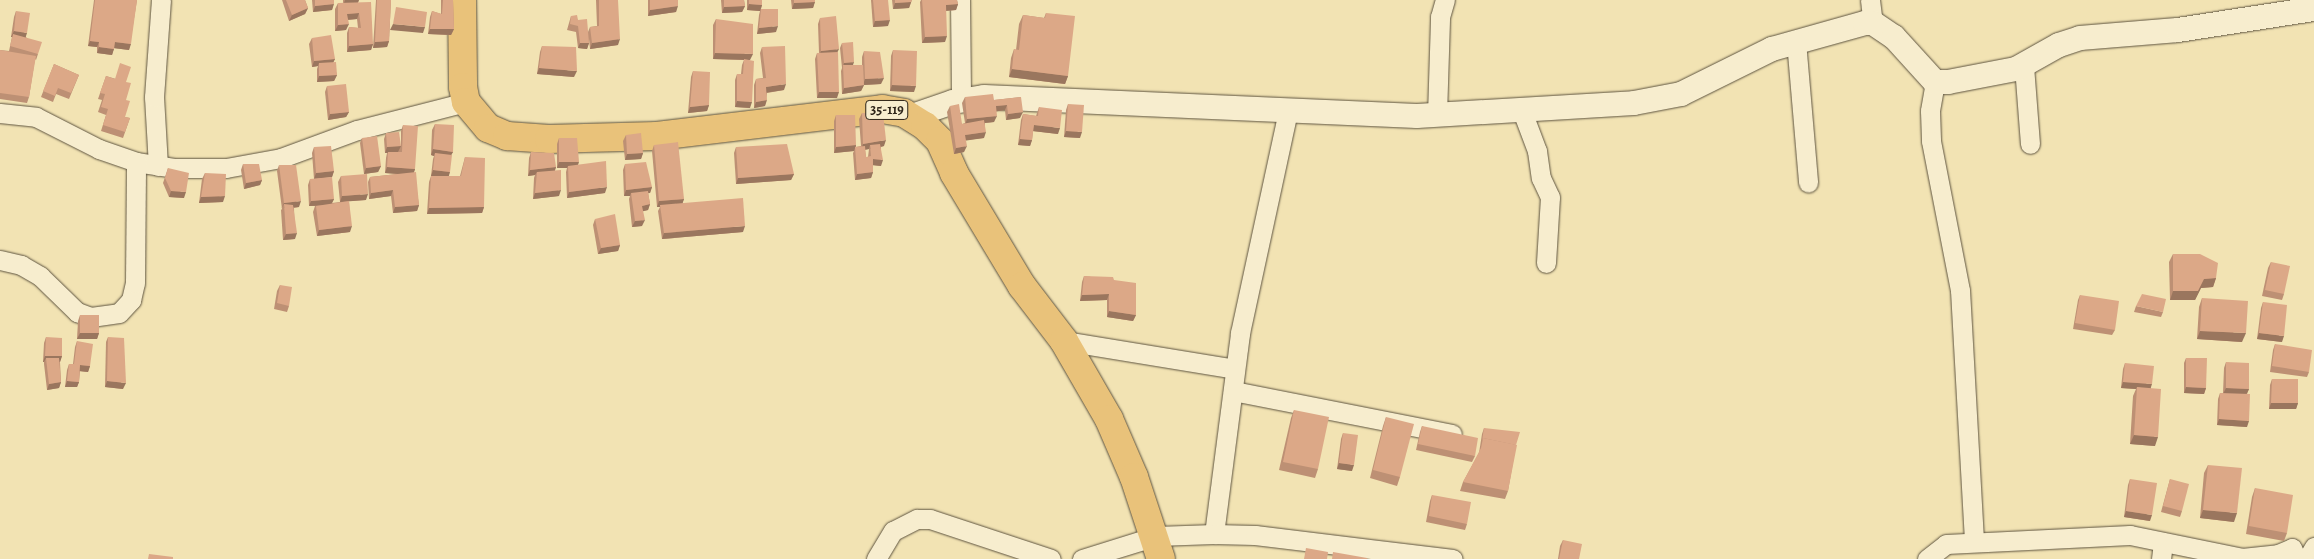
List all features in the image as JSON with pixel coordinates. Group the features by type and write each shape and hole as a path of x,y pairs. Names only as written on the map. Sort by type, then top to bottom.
{"main road":[{"path":"462,0 463,87 466,102"},
{"name":"35-119","path":"466,102 488,128 523,139 658,136 882,110 912,116 940,141 954,173 1022,286 1064,341 1109,419 1159,547"}],"street":[{"path":"158,166 154,97 161,0"},
{"path":"960,0 961,100"},
{"path":"1436,115 1440,17 1445,0"},
{"path":"1870,0 1873,23"},
{"path":"1935,82 1972,78 2024,66 2059,45 2080,38 2178,30 2314,9"},
{"path":"912,116 961,100 984,97 1288,111 1436,115 1522,111 1670,97 1696,88 1755,56 1796,41 1873,23 1894,37 1935,82"},
{"path":"1796,41 1808,182"},
{"path":"2024,66 2030,144"},
{"path":"1935,82 1930,111 1931,141 1960,290 1974,542"},
{"path":"0,113 36,117 99,149 136,162 158,166 226,168 261,162 357,130 466,102"},
{"path":"1214,534 1240,333 1288,111"},
{"path":"1522,111 1537,151 1541,178 1550,197 1546,263"},
{"path":"0,260 21,265 40,276 77,312 91,317 119,313 131,300 135,283 136,162"},
{"path":"1064,341 1235,369"},
{"path":"1233,391 1465,437"},
{"path":"876,559 893,531 917,519 930,519 1051,559"},
{"path":"1082,559 1159,547 1214,534 1255,535 1453,559"},
{"path":"1928,559 1946,544 2130,535 2162,550 2242,558 2278,554 2292,548 2297,559"},
{"path":"2307,559 2314,547"}],"building":[{"path":"95,0 137,0 131,44 115,42 114,49 99,47 99,42 90,41"},
{"path":"286,0 305,0 308,8 292,15"},
{"path":"315,0 334,0 334,4 315,6"},
{"path":"377,0 391,0 389,41 375,42"},
{"path":"443,0 453,0 454,29 430,29 432,11 442,14"},
{"path":"599,0 618,0 620,39 592,43 590,27 599,26"},
{"path":"650,0 678,0 678,6 650,10"},
{"path":"724,0 744,0 745,6 724,7"},
{"path":"749,0 762,0 762,5 749,4"},
{"path":"794,0 815,0 815,2 794,3"},
{"path":"873,0 888,0 890,20 875,21"},
{"path":"895,0 912,0 911,2 895,3"},
{"path":"922,0 957,0 958,4 946,5 947,36 925,37"},
{"path":"371,2 373,44 349,46 349,27 361,28 359,13 347,14 349,24 338,25 338,3"},
{"path":"396,7 427,12 425,27 393,24"},
{"path":"761,9 778,9 778,26 759,28"},
{"path":"16,11 30,13 27,33 14,31"},
{"path":"1046,13 1075,16 1068,76 1012,69 1014,49 1019,50 1023,15 1045,18"},
{"path":"577,15 578,20 587,19 589,43 580,43 578,26 570,24 571,16"},
{"path":"836,16 839,49 821,51 820,18"},
{"path":"716,19 753,24 753,54 715,53"},
{"path":"13,34 42,42 38,54 10,46"},
{"path":"331,35 335,59 314,61 312,38"},
{"path":"853,42 854,62 844,63 842,43"},
{"path":"542,46 576,47 577,71 539,68"},
{"path":"785,46 786,84 766,87 767,100 756,102 756,79 766,78 762,47"},
{"path":"0,50 36,56 29,97 0,93"},
{"path":"893,50 917,51 916,86 892,85"},
{"path":"864,51 880,52 884,78 865,79"},
{"path":"838,52 839,92 819,92 817,53"},
{"path":"744,59 754,61 752,102 737,101 737,74 743,74"},
{"path":"336,62 337,75 319,76 319,63"},
{"path":"120,63 131,67 126,82 131,83 126,100 130,101 125,117 130,118 125,132 103,125 108,109 101,107 105,94 100,93 106,76 115,79"},
{"path":"54,64 79,75 71,93 58,88 55,96 43,91"},
{"path":"843,65 863,65 864,85 844,88"},
{"path":"693,71 710,72 709,105 690,107"},
{"path":"346,84 349,112 330,114 327,86"},
{"path":"993,94 994,100 1021,97 1023,112 1008,114 1007,105 996,106 997,116 967,119 965,97"},
{"path":"959,104 962,124 984,120 986,132 965,135 967,146 956,148 950,106"},
{"path":"1068,104 1084,105 1082,132 1066,131"},
{"path":"1039,107 1062,110 1060,128 1034,125 1032,140 1020,139 1023,114 1038,116"},
{"path":"862,113 883,113 886,140 863,144"},
{"path":"836,115 855,115 856,145 836,147"},
{"path":"435,124 454,125 453,152 433,149"},
{"path":"403,125 418,126 415,169 387,167 388,152 402,152"},
{"path":"399,132 401,146 387,147 386,133"},
{"path":"641,133 643,153 627,154 626,135"},
{"path":"377,136 381,166 366,168 362,138"},
{"path":"559,138 577,138 579,162 559,162"},
{"path":"678,142 684,199 659,201 654,145"},
{"path":"787,144 794,174 738,178 736,147"},
{"path":"880,144 883,160 873,159 873,172 857,174 855,147 865,146 866,157 871,156 870,145"},
{"path":"331,146 334,171 316,173 314,147"},
{"path":"531,152 554,153 556,167 530,170"},
{"path":"435,153 452,155 450,172 433,170"},
{"path":"465,157 485,158 484,207 429,208 431,176 461,176"},
{"path":"606,161 607,187 569,192 568,166"},
{"path":"646,162 652,187 626,190 625,164"},
{"path":"243,164 259,164 262,180 246,183"},
{"path":"279,165 296,165 301,201 284,203"},
{"path":"168,168 189,173 186,192 171,191 165,178"},
{"path":"561,170 561,190 535,193 537,172"},
{"path":"416,172 419,205 395,207 393,190 371,193 370,177"},
{"path":"205,173 226,174 225,196 201,197"},
{"path":"367,174 368,194 342,196 341,176"},
{"path":"332,177 334,199 311,201 310,179"},
{"path":"648,191 650,204 642,206 645,220 635,221 631,193"},
{"path":"743,198 745,226 664,233 660,205"},
{"path":"349,201 352,226 319,230 316,206"},
{"path":"284,204 293,205 297,233 286,234"},
{"path":"615,214 620,245 601,248 595,219"},
{"path":"2173,254 2200,254 2218,263 2216,278 2204,279 2198,291 2173,291"},
{"path":"2271,262 2290,266 2284,294 2265,290"},
{"path":"1084,276 1113,277 1114,280 1136,283 1136,315 1109,311 1109,294 1082,295"},
{"path":"280,285 292,287 289,306 277,303"},
{"path":"2142,294 2166,299 2163,312 2136,306"},
{"path":"2080,295 2119,301 2115,330 2075,323"},
{"path":"2202,298 2248,301 2246,333 2200,331"},
{"path":"2263,302 2287,305 2284,336 2259,333"},
{"path":"80,315 99,315 99,333 80,333"},
{"path":"46,337 62,338 62,356 45,356"},
{"path":"108,337 124,338 126,383 107,381"},
{"path":"77,341 93,344 90,366 80,365 79,382 67,381 69,364 74,364"},
{"path":"2275,344 2312,350 2309,372 2272,366"},
{"path":"46,358 59,358 61,382 49,384"},
{"path":"2186,358 2207,358 2206,388 2186,387"},
{"path":"2226,362 2249,363 2249,389 2226,388"},
{"path":"2125,363 2154,366 2152,384 2123,382"},
{"path":"2272,379 2298,379 2298,403 2271,403"},
{"path":"2137,387 2161,389 2158,437 2134,435"},
{"path":"2220,393 2250,394 2249,421 2219,419"},
{"path":"1294,410 1329,417 1318,469 1283,462"},
{"path":"1386,417 1414,424 1400,477 1373,470"},
{"path":"1422,426 1478,438 1475,456 1418,444"},
{"path":"1484,428 1520,432 1516,445 1483,438 1482,441"},
{"path":"1343,433 1358,435 1354,465 1339,463"},
{"path":"1483,438 1517,445 1508,491 1463,482 1481,448"},
{"path":"2208,465 2242,468 2237,513 2203,510"},
{"path":"2130,479 2157,483 2152,515 2126,511"},
{"path":"2170,479 2189,484 2182,511 2163,506"},
{"path":"2255,488 2293,495 2287,533 2249,526"},
{"path":"1432,495 1471,502 1467,524 1429,516"},
{"path":"1563,540 1582,544 1579,559 1559,559"},
{"path":"1306,548 1328,552 1327,559 1304,559"},
{"path":"1333,552 1367,558 1367,559 1332,559"},
{"path":"149,554 173,557 173,559 148,559"}]}
